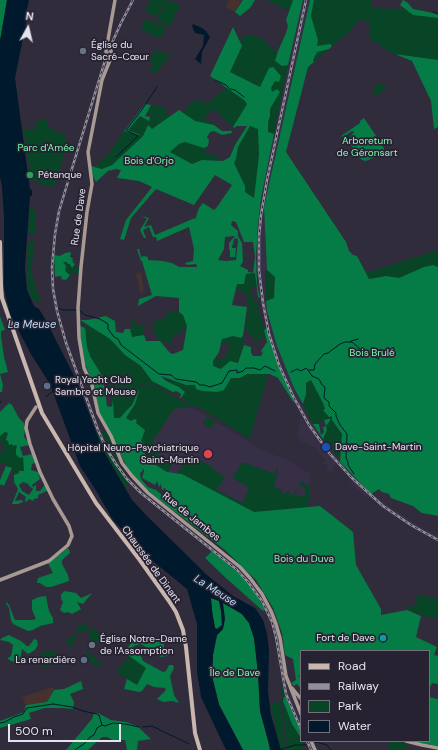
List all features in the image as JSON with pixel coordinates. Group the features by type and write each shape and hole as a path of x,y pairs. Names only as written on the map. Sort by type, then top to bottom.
{"main road":[{"name":"Rue de Dave","path":"78,329 78,311 85,227 87,207 92,184 88,160 89,146 102,80 108,63 108,41 115,0"},
{"name":"Chaussée de Dinant","path":"0,242 2,298 38,406 47,423 81,475 96,503 140,559 176,612 186,640 195,733 200,750"},
{"name":"Rue de Jambes","path":"78,329 83,364 93,388 98,413 111,436 124,466 134,479 148,492 236,564 254,583 266,600 276,624 281,643 285,672 289,685 300,706"},
{"path":"0,580 49,561 68,545 72,536 69,526 53,499 40,472 26,428 27,421 38,406"},
{"path":"289,685 300,699"},
{"path":"410,742 438,748"}],"shaded area":[{"path":"132,0 135,0 118,32 107,58 59,220 54,253 54,271 55,290 61,320 97,420 111,453 122,470 132,481 138,483 227,557 254,583 274,617 286,681 300,719 300,730 286,697 282,683 274,633 269,618 260,601 254,591 237,572 144,497 129,483 119,470 109,455 98,430 60,326 56,311 52,282 52,266 53,240 57,217 106,55 115,32"},
{"path":"229,0 241,0 235,12 226,7"},
{"path":"303,0 310,0 264,207 267,311 277,346 294,388 307,414 323,439 341,463 371,494 424,529 438,536 438,542 408,526 368,498 350,483 352,480 336,463 331,472 326,470 328,466 322,463 326,460 317,452 318,449 302,442 297,435 301,416 278,364 267,328 257,283 256,257 258,225 261,198 286,74"},
{"path":"141,272 144,291 140,292 136,273"},
{"name":"Hôpital Neuro-Psychiatrique Saint-Martin","path":"180,400 264,451 288,460 311,474 309,507 254,512 182,474 167,472 148,448"},
{"path":"49,688 54,688 54,690 47,702 26,705 22,697"}],"green space":[{"path":"0,0 7,0 0,41"},
{"path":"150,0 166,0 157,17 145,11"},
{"path":"167,0 180,5 170,27 157,21"},
{"path":"243,0 255,0 250,8 240,16 235,12"},
{"path":"267,0 293,0 290,11"},
{"path":"293,0 303,0 288,65 282,66 275,61 286,33 288,26 286,20"},
{"name":"Bois Brulé","path":"310,0 314,0 311,16 318,40 317,46 330,44 332,46 329,49 317,52 313,60 314,62 308,67 286,152 346,242 349,251 353,255 357,256 369,279 386,276 399,278 424,267 433,265 438,267 438,516 422,513 413,506 391,498 389,494 382,492 379,489 371,494 340,462 342,434 332,420 332,416 329,417 323,410 325,409 323,403 311,380 306,383 306,394 303,404 294,388 277,346 267,311 266,301 274,298 275,277 267,270 264,207"},
{"path":"314,0 371,0 371,8 403,9 413,15 438,18 438,60 393,54 369,38 370,21 359,20 349,32 332,46 330,44 317,46 311,16"},
{"path":"403,0 413,9 438,14 438,18 413,15 400,5"},
{"path":"146,19 166,28 160,39 141,30"},
{"name":"Bois d'Orjo","path":"233,27 242,46 230,72 260,87 269,68 273,67 281,76 279,82 275,81 271,88 272,92 277,89 280,92 270,109 268,132 274,134 261,198 258,225 256,257 257,283 260,298 258,297 255,273 246,274 244,284 237,284 232,305 247,307 243,336 241,338 233,336 222,339 219,352 213,361 213,366 221,369 230,361 238,363 244,345 251,347 251,353 253,356 261,356 263,353 261,351 267,342 264,330 267,328 278,364 294,403 278,378 270,374 247,374 240,378 231,378 224,390 217,392 202,391 196,389 195,385 186,385 161,376 166,381 179,387 185,392 180,398 181,394 176,391 173,392 152,381 141,366 125,355 110,339 80,320 88,320 106,316 115,321 116,332 123,333 125,329 130,329 132,337 144,335 146,341 160,341 170,353 173,354 183,350 187,326 183,315 179,312 179,298 156,296 138,306 139,299 152,295 137,249 139,249 141,257 148,257 148,260 172,263 179,267 197,267 196,264 187,265 185,263 193,261 194,249 189,227 157,241 156,237 153,237 149,227 143,230 146,238 144,238 140,230 147,219 142,216 149,218 144,227 151,225 155,235 195,218 195,220 199,208 203,203 214,210 232,185 215,175 194,205 156,189 131,218 124,240 120,239 126,220 152,187 139,181 117,178 121,170 116,169 108,171 96,182 91,166 102,169 112,165 143,136 148,125 152,129 179,110 195,121 214,125 222,131 231,130 232,133 222,135 214,131 210,132 207,137 209,140 208,146 204,148 185,142 179,144 170,152 192,164 202,160 223,161 230,157 235,145 247,126 233,127 247,104 244,100 210,76","holes":["250,126 258,129 259,155 254,198 245,192 245,186 234,163 238,147","232,221 236,222 244,242 253,242 255,257 253,273 248,272 248,270 240,266 243,262 242,243 238,236 238,231 231,225","235,236 229,243 230,257 235,257 236,248 232,248 232,245 234,239 237,238 236,260 218,260 224,249 225,237"]},
{"path":"253,35 264,40 277,53 275,61 282,66 288,65 274,134 268,132 267,122 270,116 270,109 280,92 271,93 271,88 275,80 279,82 281,76 260,87 230,72 242,46 240,42 244,36"},
{"path":"329,49 314,62 313,60 317,52"},
{"path":"156,50 171,56 171,58 168,58 155,74 150,69 154,64 149,61"},
{"path":"395,54 438,60 438,127 434,129 431,101 412,61"},
{"path":"379,83 387,86 377,96 373,91 375,89 374,87"},
{"path":"227,87 247,104 233,127 213,108 204,119 214,124 222,131 214,125 195,121 184,113 186,108 191,103 196,100 207,104"},
{"path":"145,104 151,105 145,116 150,117 149,121 140,116 128,130 143,136 124,131"},
{"path":"151,105 167,108 165,111 170,117 152,129 149,125 143,136 112,165 102,169 95,167 110,152 124,131 140,135 128,129 140,115 148,121 150,117 152,120 152,115 147,112"},
{"name":"Arboretum de Géronsart","path":"364,118 384,148 384,153 366,161 362,160 351,150 353,148 347,141 354,132 352,131 343,137 341,136 360,123 360,121"},
{"name":"Parc d'Amée","path":"47,120 47,126 56,132 65,135 66,147 54,188 31,179 24,130 35,129 35,122"},
{"path":"250,126 259,129 259,155 254,198 245,193 242,178 234,163 238,147"},
{"path":"185,142 204,148 205,152 220,158 220,161 202,160 192,164 169,152 179,144"},
{"path":"30,210 35,210 36,234 28,233"},
{"path":"29,241 35,241 32,273 36,290 41,301 34,302 27,284 27,253"},
{"path":"438,250 438,267 399,278 386,276 369,279 366,273"},
{"path":"71,252 70,257 73,258 72,260 74,261 72,262 75,264 72,268 67,262 63,262 66,266 65,271 70,275 66,280 61,279 62,277 60,276 55,277 54,255 60,256"},
{"path":"63,262 70,264 72,268 79,268 79,273 68,273 65,271 66,266"},
{"path":"267,270 275,277 274,298 266,301 265,271"},
{"path":"255,273 257,286 250,289 254,302 258,300 259,317 261,318 266,335 265,338 259,337 258,343 253,342 254,337 245,331 249,305 247,305 248,294 242,293 242,290 235,290 237,284 246,274"},
{"path":"169,312 179,312 183,315 187,326 183,328 182,333 174,334 171,343 157,340 154,333 154,321 162,320"},
{"path":"0,316 5,330 1,331 1,336 8,372 0,374"},
{"path":"136,320 136,325 145,325 143,335 131,337 131,321"},
{"path":"88,325 110,339 125,355 141,366 152,381 173,392 173,394 151,383 145,383 129,390 114,385 99,370 90,356 84,332"},
{"name":"Bois du Duva","path":"80,326 85,328 87,347 90,356 103,377 107,406 112,406 113,400 114,418 120,418 132,405 139,389 135,404 126,418 131,421 134,419 137,420 136,423 145,430 141,441 148,448 143,457 167,472 182,474 254,512 320,506 353,532 356,565 381,609 381,615 407,610 421,616 416,637 437,647 434,655 438,656 438,684 432,683 430,687 430,650 300,650 300,675 298,677 300,677 300,688 297,684 294,686 291,683 296,680 293,659 285,655 282,633 273,608 256,580 225,550 153,495 136,479 126,465 99,411 94,385 85,364 81,345","holes":["143,468 144,471 142,478 155,485 157,481 159,487 161,484 162,490 165,488 168,496 169,491 171,491 173,503 171,503 156,490 148,487 141,479 140,473 142,472"]},
{"path":"233,336 241,338 243,336 243,346 238,363 230,361 221,369 213,366 213,361 226,357 229,348 230,343 221,343 222,339"},
{"path":"0,374 3,385 2,392 0,392"},
{"path":"247,374 268,374 250,439 197,406 195,407 181,398 185,392 161,377 186,385 224,390 231,378 240,378"},
{"path":"311,380 323,402 325,409 323,410 332,416 332,420 342,434 340,460 323,439 327,419 313,424 303,404 306,394 306,383"},
{"path":"110,384 120,390 128,391 146,384 152,385 191,406 190,408 182,407 174,409 153,441 153,445 160,454 159,457 172,466 167,472 143,456 136,423 137,420 132,421 126,418 133,408 139,391 138,388 132,405 120,418 114,418"},
{"path":"9,403 24,423 24,437 29,445 20,447 23,456 33,454 35,463 32,464 31,470 38,472 40,479 32,485 33,487 36,485 36,491 40,491 46,483 49,490 38,495 38,498 34,499 33,501 29,499 26,502 26,497 19,492 15,501 22,500 23,502 12,504 18,489 14,482 14,475 19,473 19,471 24,471 23,457 20,458 16,455 17,446 13,446 12,444 9,445 8,441 6,440 8,433 5,432 0,436 0,412","holes":["23,482 28,484 33,489 29,495 22,491 19,485"]},
{"path":"207,417 215,422 211,428 203,423"},
{"path":"331,419 326,426 324,420"},
{"path":"313,424 319,424 321,435 324,432 323,427 326,426 327,430 323,439"},
{"path":"108,429 116,450 116,456 119,460 117,461 102,432"},
{"path":"5,432 9,433 8,441 17,447 23,457 24,471 14,475 12,468 6,466 6,464 0,464 0,452 4,451 1,441 0,442 0,436"},
{"path":"99,433 109,455 129,483 125,487 103,450 97,434"},
{"path":"195,458 213,467 212,468 225,478 216,490 243,503 249,488 233,478 242,462 275,474 277,467 274,488 282,489 281,493 286,494 287,491 290,492 289,495 291,496 295,490 297,490 295,495 304,497 306,488 299,485 300,482 310,486 308,507 254,512 182,474 177,474 183,464 183,461 190,465"},
{"path":"6,466 12,468 4,486 1,484 0,486 0,480"},
{"path":"67,548 69,549 70,553 62,560 62,564 68,575 69,581 51,587 46,587 40,583 37,583 38,578 53,573 48,563"},
{"path":"212,551 247,582 265,610 263,611 205,558"},
{"path":"64,591 76,593 81,598 92,593 83,604 77,602 81,609 72,614 68,612 64,613 60,610 63,602 61,595"},
{"path":"417,594 438,599 438,618 428,617 407,609 407,605 416,607"},
{"path":"46,596 49,611 53,618 53,623 28,631 13,624 9,608 6,603 7,602 15,620 32,620 36,619 32,610 32,600"},
{"path":"211,598 219,601 221,611 222,625 217,629 215,628"},
{"name":"Île de Dave","path":"223,603 242,614 249,623 254,638 260,711 270,750 243,750 219,704 212,676 213,655 217,635 223,629"},
{"path":"86,624 89,628 88,630 78,633 76,630 79,628 78,626"},
{"path":"94,628 105,640 89,642 90,630"},
{"path":"9,635 27,646 29,646 34,639 37,640 38,645 35,650 28,654 22,649 20,661 11,661 8,658 11,656 13,645 9,642 0,640"},
{"path":"75,635 77,637 73,642 74,646 69,646 66,640"},
{"path":"142,640 156,642 164,641 164,650 171,655 161,657 150,652 141,644 134,646 130,651 141,656 143,661 163,672 166,671 169,665 173,665 174,668 170,676 174,695 179,703 172,701 163,702 157,699 166,690 165,688 154,687 147,684 142,691 139,692 124,689 127,679 137,685 146,668 125,653 132,641"},
{"path":"86,650 103,666 94,665 88,659"},
{"path":"55,651 56,664 43,668 41,652"},
{"path":"129,656 146,668 137,685 116,672"},
{"path":"81,681 83,689 70,694 74,702 73,709 45,708 29,713 31,719 0,728 0,721 24,712 26,705 47,702 54,690 64,689"},
{"path":"282,683 286,697 284,697 283,701 292,724 300,736 300,742 303,742 304,745 301,748 307,750 287,750 281,684"},
{"path":"284,697 286,697 300,730 300,736 292,724 283,701"},
{"path":"430,697 438,699 438,746 415,742 430,742"},
{"path":"281,702 285,750 281,750 270,703"},
{"path":"94,713 98,713 111,720 126,722 137,726 151,739 138,741 137,750 127,750 125,740 112,741 107,737 102,737 88,750 66,750 92,719"},
{"path":"389,742 407,743 406,750 388,750"}],"water":[{"name":"La Meuse","path":"7,0 29,0 26,14 27,18 15,78 30,189 32,190 32,196 30,196 25,267 27,290 34,306 39,309 44,317 77,382 103,450 132,500 207,575 233,596 255,608 263,620 269,650 268,691 271,715 281,750 270,750 260,711 254,638 249,623 242,614 223,603 225,619 223,629 217,635 213,655 212,676 219,705 243,750 226,750 201,697 197,672 197,624 187,589 148,557 113,520 80,466 50,384 32,356 10,314 4,289 4,218 0,177 0,41","holes":["211,598 219,601 222,625 217,629 215,628"]},
{"path":"193,24 206,31 210,37 202,52 201,64 195,59 203,46 204,35 195,33 192,26"}],"waterway":[{"path":"433,12 438,14"},
{"path":"215,80 226,85 230,89 235,90 244,97"},
{"path":"116,157 138,136 126,130 157,87"},
{"path":"59,308 63,310 77,310"},
{"path":"80,311 85,315 100,319 108,324 108,329 114,337 118,339 121,345 159,374 171,375 176,379 196,382 200,385 210,387 222,383 229,371 237,370 237,373 246,368 260,370 265,366 275,371"},
{"path":"351,342 358,339"},
{"path":"309,370 314,370 315,364 324,354 345,342 352,342 361,350 379,359"},
{"path":"291,372 297,369 301,371 306,368 312,376 319,379 324,386 324,397 329,402 329,406 336,413 340,425 347,434 346,458 348,465 354,474"},
{"path":"46,397 53,391"},
{"path":"0,723 23,714 27,708 53,704 72,707 97,714 99,715 102,725"},
{"path":"75,750 94,735 97,728 102,725 105,726 113,723 139,727"},
{"path":"143,727 152,726 189,744"},
{"path":"314,742 327,745 331,750"},
{"path":"286,748 295,745 307,745"},
{"path":"280,750 285,748"}],"railway":[{"path":"133,0 107,54 59,211 52,267 53,289 57,311 66,343 98,430 106,448 116,464 127,479 141,493 236,569 262,601 272,622 276,637 286,694 300,727"},
{"path":"306,0 267,180 261,215 259,270 269,334 279,365 293,396 309,425 330,454 351,477 383,506 411,525 438,540"},
{"path":"307,742 311,750"}],"place":[{"name":"Église du Sacré-Cœur","path":"83,51"},
{"name":"Pétanque","path":"30,175"},
{"name":"Royal Yacht Club Sambre et Meuse","path":"47,386"},
{"name":"Dave-Saint-Martin","path":"326,447"},
{"name":"Hôpital Neuro-Psychiatrique Saint-Martin","path":"208,454"},
{"name":"Fort de Dave","path":"383,638"},
{"name":"Église Notre-Dame de l'Assomption","path":"92,645"},
{"name":"La renardière","path":"84,660"}]}
